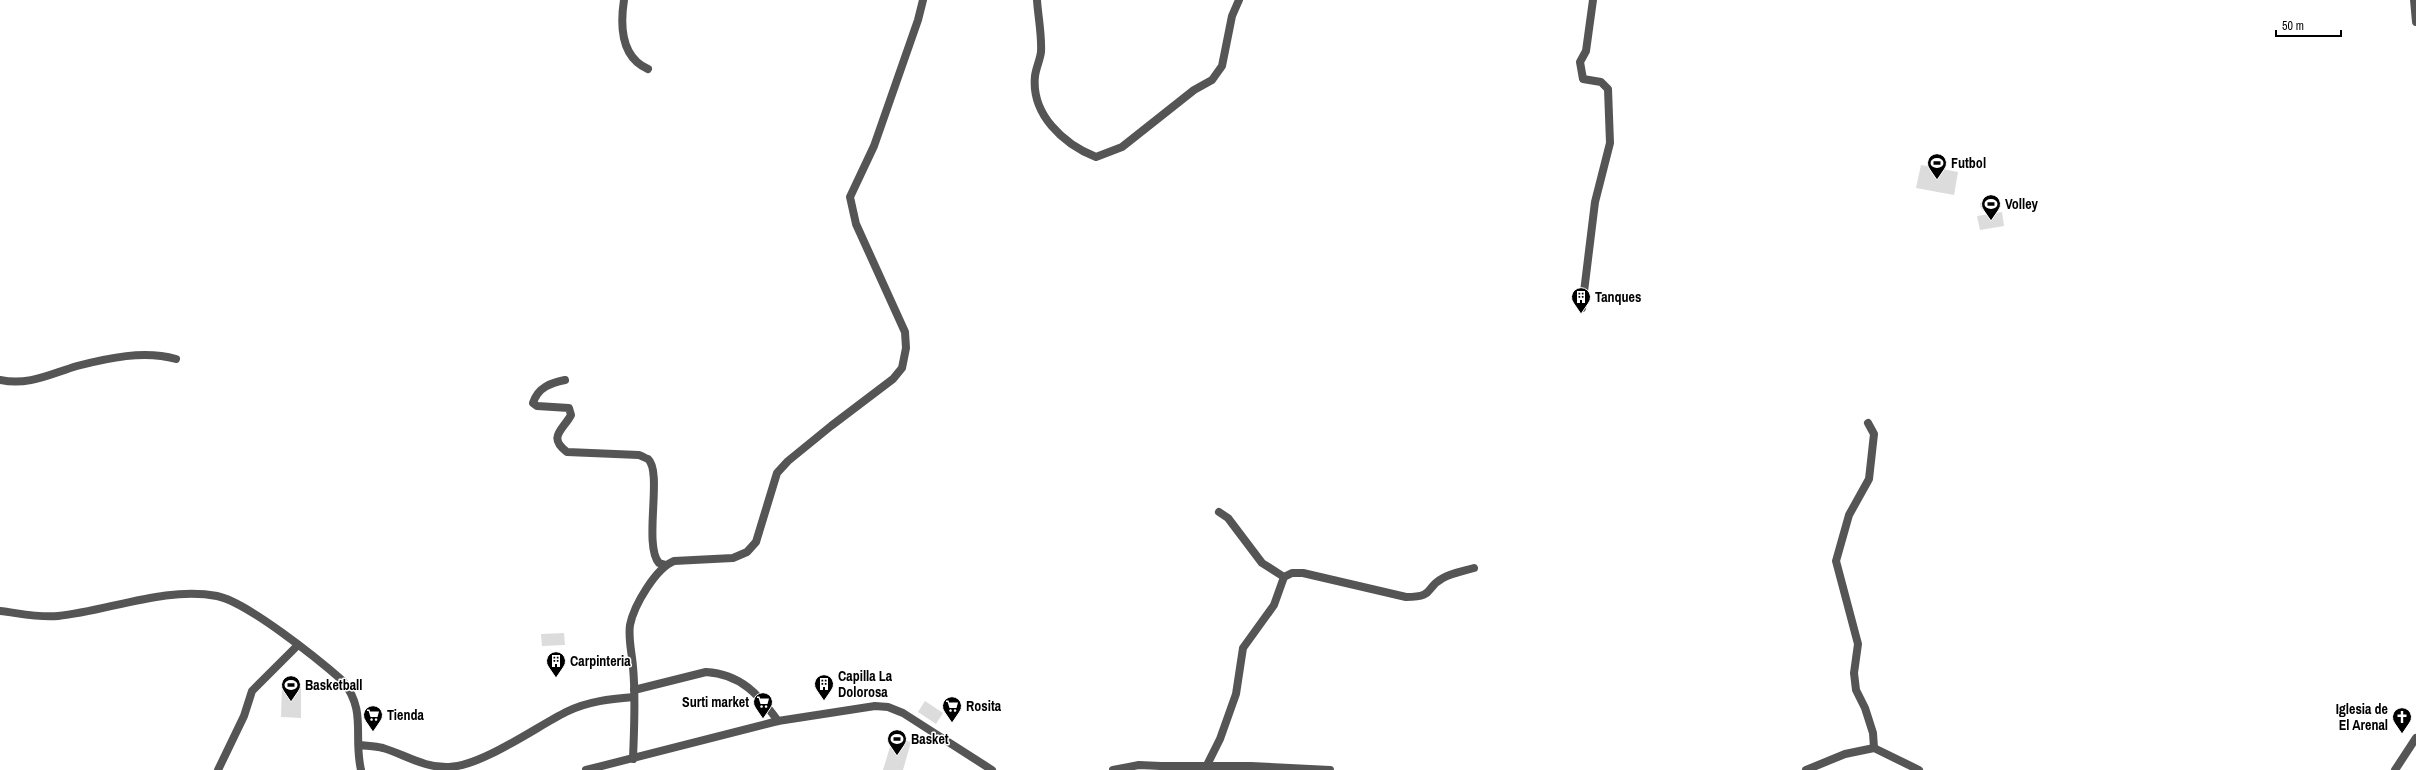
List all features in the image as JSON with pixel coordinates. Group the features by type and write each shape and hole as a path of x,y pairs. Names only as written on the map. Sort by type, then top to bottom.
{"street":[{"path":"624,0 622,30 626,46 637,64 648,69"},
{"path":"633,760 634,694 629,637 630,624 645,593 658,572 666,565 684,560 733,558 747,552 756,542 777,474 788,461 893,379 902,368 906,348 905,332 856,224 850,197 874,146 918,20 923,0"},
{"path":"1037,0 1041,52 1035,76 1035,94 1041,113 1062,137 1096,157 1122,147 1194,90 1212,80 1222,66 1232,16 1239,0"},
{"path":"1582,308 1596,202 1610,144 1608,89 1601,82 1583,79 1580,74 1580,62 1586,51 1593,0"},
{"path":"2414,0 2416,22"},
{"path":"0,380 13,382 42,379 76,367 125,356 162,356 176,359"},
{"path":"566,380 550,384 540,390 533,403 537,406 569,408 572,415 564,425 557,438 560,446 568,452 639,455 648,460 654,489 652,521 655,556 658,563 666,565"},
{"path":"1868,423 1874,434 1869,479 1849,515 1836,561 1858,644 1854,673 1856,690 1865,708 1873,733 1874,748"},
{"path":"1220,512 1228,518 1240,536 1262,563 1284,577"},
{"path":"1207,765 1220,739 1236,694 1243,648 1274,605 1284,577 1292,573 1303,573 1406,597 1419,597 1428,593 1442,578 1474,568"},
{"path":"0,611 57,616 166,597 194,594 219,596 256,615 332,671 353,693 358,708 358,745 361,770"},
{"path":"218,770 244,716 252,691 297,646"},
{"path":"358,745 383,748 429,766 451,767 474,760 496,750 584,704 634,694 706,672 731,677 759,696 778,722"},
{"path":"586,770 633,760 778,722 865,707 888,708 924,724 992,770"},
{"path":"2394,770 2416,738"},
{"path":"1806,770 1845,754 1874,748 1919,770"},
{"path":"1113,770 1139,765 1162,768 1207,765 1330,770"}],"shaded area":[{"name":"Futbol","path":"1921,165 1958,172 1954,195 1916,188"},
{"path":"1988,199 1991,200 1991,210 1984,211 1981,210 1980,203 1981,200"},
{"name":"Volley","path":"2002,212 2004,226 1980,230 1977,216"},
{"path":"564,633 565,645 542,646 541,634"},
{"name":"Basketball","path":"282,685 301,686 301,718 281,717"},
{"path":"925,701 943,713 936,724 918,712"},
{"name":"Basket","path":"893,737 911,742 903,770 883,770"}],"place":[{"name":"Futbol","path":"1937,180"},
{"name":"Volley","path":"1991,221"},
{"name":"Tanques","path":"1581,314"},
{"name":"Carpinteria","path":"556,678"},
{"name":"Capilla La Dolorosa","path":"824,701"},
{"name":"Basketball","path":"291,702"},
{"name":"Surti market","path":"763,719"},
{"name":"Rosita","path":"952,723"},
{"name":"Tienda","path":"373,732"},
{"name":"Iglesia de El Arenal","path":"2402,734"},
{"name":"Basket","path":"897,756"}]}
